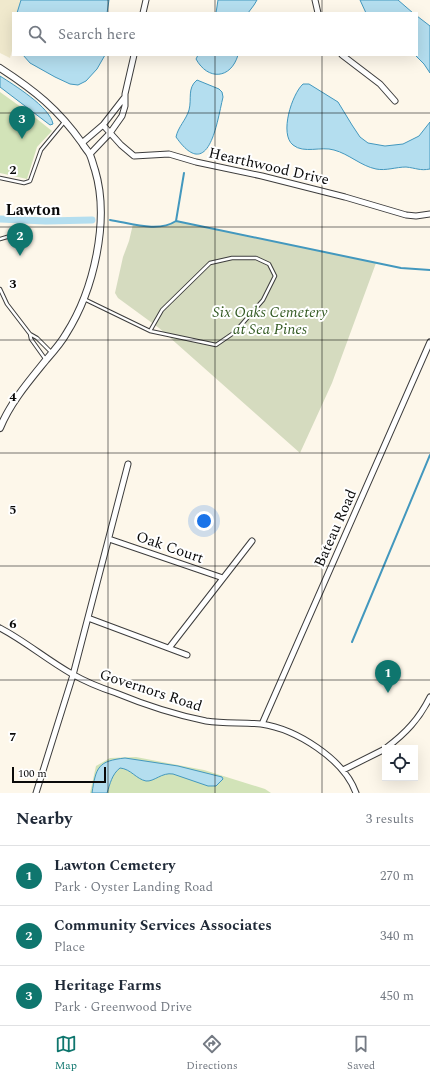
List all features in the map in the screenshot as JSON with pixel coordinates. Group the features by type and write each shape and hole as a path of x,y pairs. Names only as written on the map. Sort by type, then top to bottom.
{"street":[{"path":"143,12 146,0"},
{"path":"315,0 318,12"},
{"path":"90,154 110,133 122,116 125,106 124,98 134,56"},
{"path":"343,56 380,84 395,101"},
{"path":"0,68 38,94 65,121 90,154 98,182 101,208 95,261 83,299 69,330 15,400 0,428"},
{"path":"82,143 103,125 124,98"},
{"name":"Hearthwood Drive","path":"103,125 121,145 134,156 169,154 196,162 262,176 345,197 406,215 416,216 430,214"},
{"name":"Bateau Road","path":"262,724 430,342"},
{"path":"36,793 73,675 128,464"},
{"name":"Oak Court","path":"109,539 223,578"},
{"path":"169,648 252,541"},
{"path":"88,618 187,655"},
{"name":"Governors Road","path":"0,628 73,675 119,694 177,714 222,723 262,724 289,733 317,747 343,770 354,787 356,793"},
{"path":"390,745 415,722 423,711 430,697"},
{"path":"343,770 382,750"}],"lane":[{"path":"0,178 24,183 30,181 41,150 65,121"},
{"path":"0,239 17,234"},
{"path":"83,299 150,331 216,345 235,332 263,300 275,276 269,264 256,258 232,258 210,264 162,310 150,331"},
{"path":"0,289 7,304 30,334 37,338 52,352"},
{"path":"30,334 30,339 46,360"}],"shaded area":[{"path":"0,0 21,0 17,12 12,12 12,51 10,58 0,53"}],"green space":[{"path":"0,92 52,131 37,147 27,179 0,173"},
{"name":"Six Oaks Cemetery at Sea Pines","path":"176,221 376,263 332,383 300,453 159,328 118,298 115,293 123,257 133,224 144,226 161,226 171,224"},
{"path":"136,757 204,770 265,789 271,793 90,793 96,766 110,758"}],"water":[{"path":"21,0 109,0 107,12 17,12"},
{"path":"218,0 257,0 249,12 216,12"},
{"path":"360,0 398,0 412,12 366,12"},
{"path":"418,17 430,26 430,73 416,56 418,56"},
{"path":"24,56 104,56 97,69 86,81 78,85 70,84 30,63"},
{"path":"198,56 238,56 235,63 230,69 225,73 219,74 213,74 207,71 196,59"},
{"path":"0,76 39,104 50,117 53,124 50,125 0,87"},
{"path":"197,80 219,89 222,92 223,97 218,120 210,144 204,152 196,154 187,150 176,137 178,130 189,110 191,90"},
{"path":"303,84 309,84 338,102 360,137 368,143 385,146 403,144 419,136 430,122 430,169 421,170 406,167 384,170 376,169 334,150 297,148 289,140 287,124 291,105"},
{"path":"125,758 178,766 222,777 223,779 216,786 208,786 173,774 165,774 146,781 127,770 120,768 113,776 107,793 92,793 95,777 100,767 109,761"}],"waterway":[{"path":"176,221 184,173"},
{"path":"0,219 46,221 92,220"},
{"path":"110,220 152,227 169,225 176,221 401,268 430,270"},
{"path":"352,642 430,455"}],"place":[{"name":"Heritage Farms","path":"22,139"},
{"name":"Community Services Associates","path":"20,256"},
{"name":"Lawton Cemetery","path":"388,693"}],"district":[{"name":"Lawton","path":"33,209"}]}
